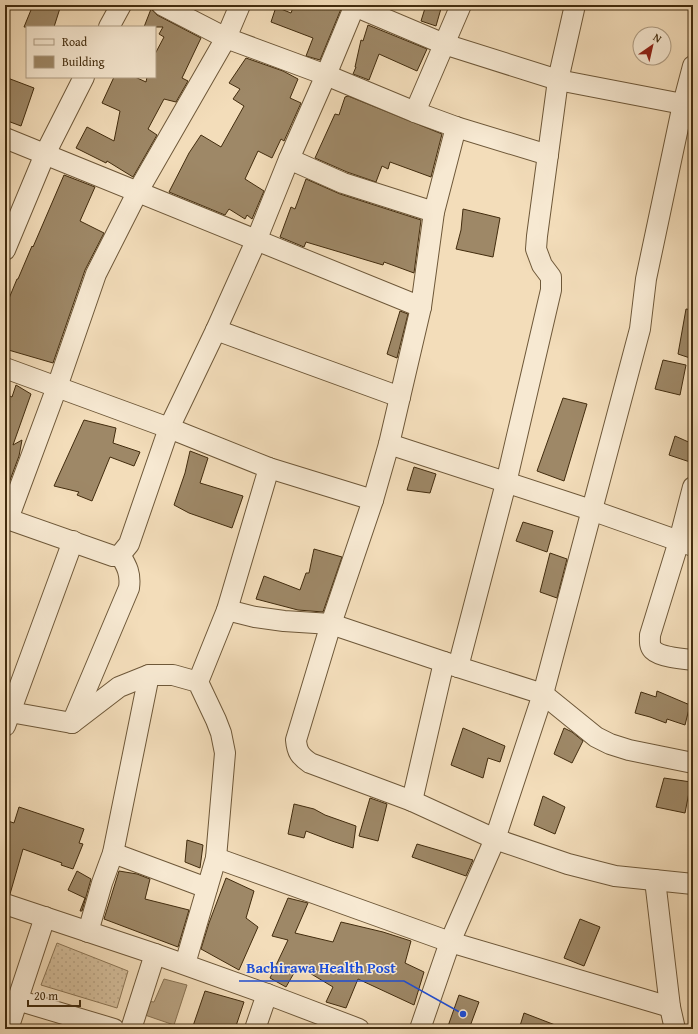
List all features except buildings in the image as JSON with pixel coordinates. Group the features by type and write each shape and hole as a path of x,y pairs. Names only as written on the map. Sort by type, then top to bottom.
{"street":[{"path":"110,26 121,5"},
{"path":"162,5 226,38 326,75 415,112 456,127 548,155"},
{"path":"240,5 226,38 138,191 96,274 57,387 7,518 113,556 120,555 129,544 169,428 216,330 256,240 288,158 326,75 354,5 444,44 558,80 688,105"},
{"path":"415,112 461,5"},
{"path":"412,801 451,664 506,483 552,290 550,277 542,265 536,249 537,236 558,80 575,5"},
{"path":"420,1029 450,942 495,839 543,694 640,329 646,279 688,105 693,66"},
{"path":"5,250 45,154 83,78"},
{"path":"456,127 434,212 420,307 389,444 373,500 296,740 296,749 300,756 310,763 412,801 495,839 568,864 615,876 693,884"},
{"path":"5,138 420,307"},
{"path":"288,158 343,183 434,212"},
{"path":"216,330 400,397"},
{"path":"5,368 169,428 269,468 373,500"},
{"path":"389,444 591,510 686,543"},
{"path":"185,964 216,858 225,753 221,733 198,682 227,610 269,468"},
{"path":"693,487 686,543 650,635 650,645 654,651 668,656 693,660"},
{"path":"73,541 8,719 72,723 119,687 149,675 173,675 198,682"},
{"path":"72,723 130,588 131,579 129,571 120,555"},
{"path":"227,610 256,617 284,621 332,624 543,694 596,737 610,744 629,750 693,764"},
{"path":"88,932 102,883 113,853 149,675"},
{"path":"113,853 208,888"},
{"path":"216,858 450,942 670,1007"},
{"path":"655,880 670,1007 675,1029"},
{"path":"5,904 185,964 358,1029"},
{"path":"7,1028 45,917"},
{"path":"131,1029 156,954"},
{"path":"255,1029 268,994"},
{"path":"17,1000 114,1029"}],"shaded area":[{"path":"57,943 128,971 117,1008 41,985"},
{"path":"164,979 187,985 174,1025 142,1014 147,1001 154,1002"}],"place":[{"name":"Bachirawa Health Post","path":"463,1014"}]}
